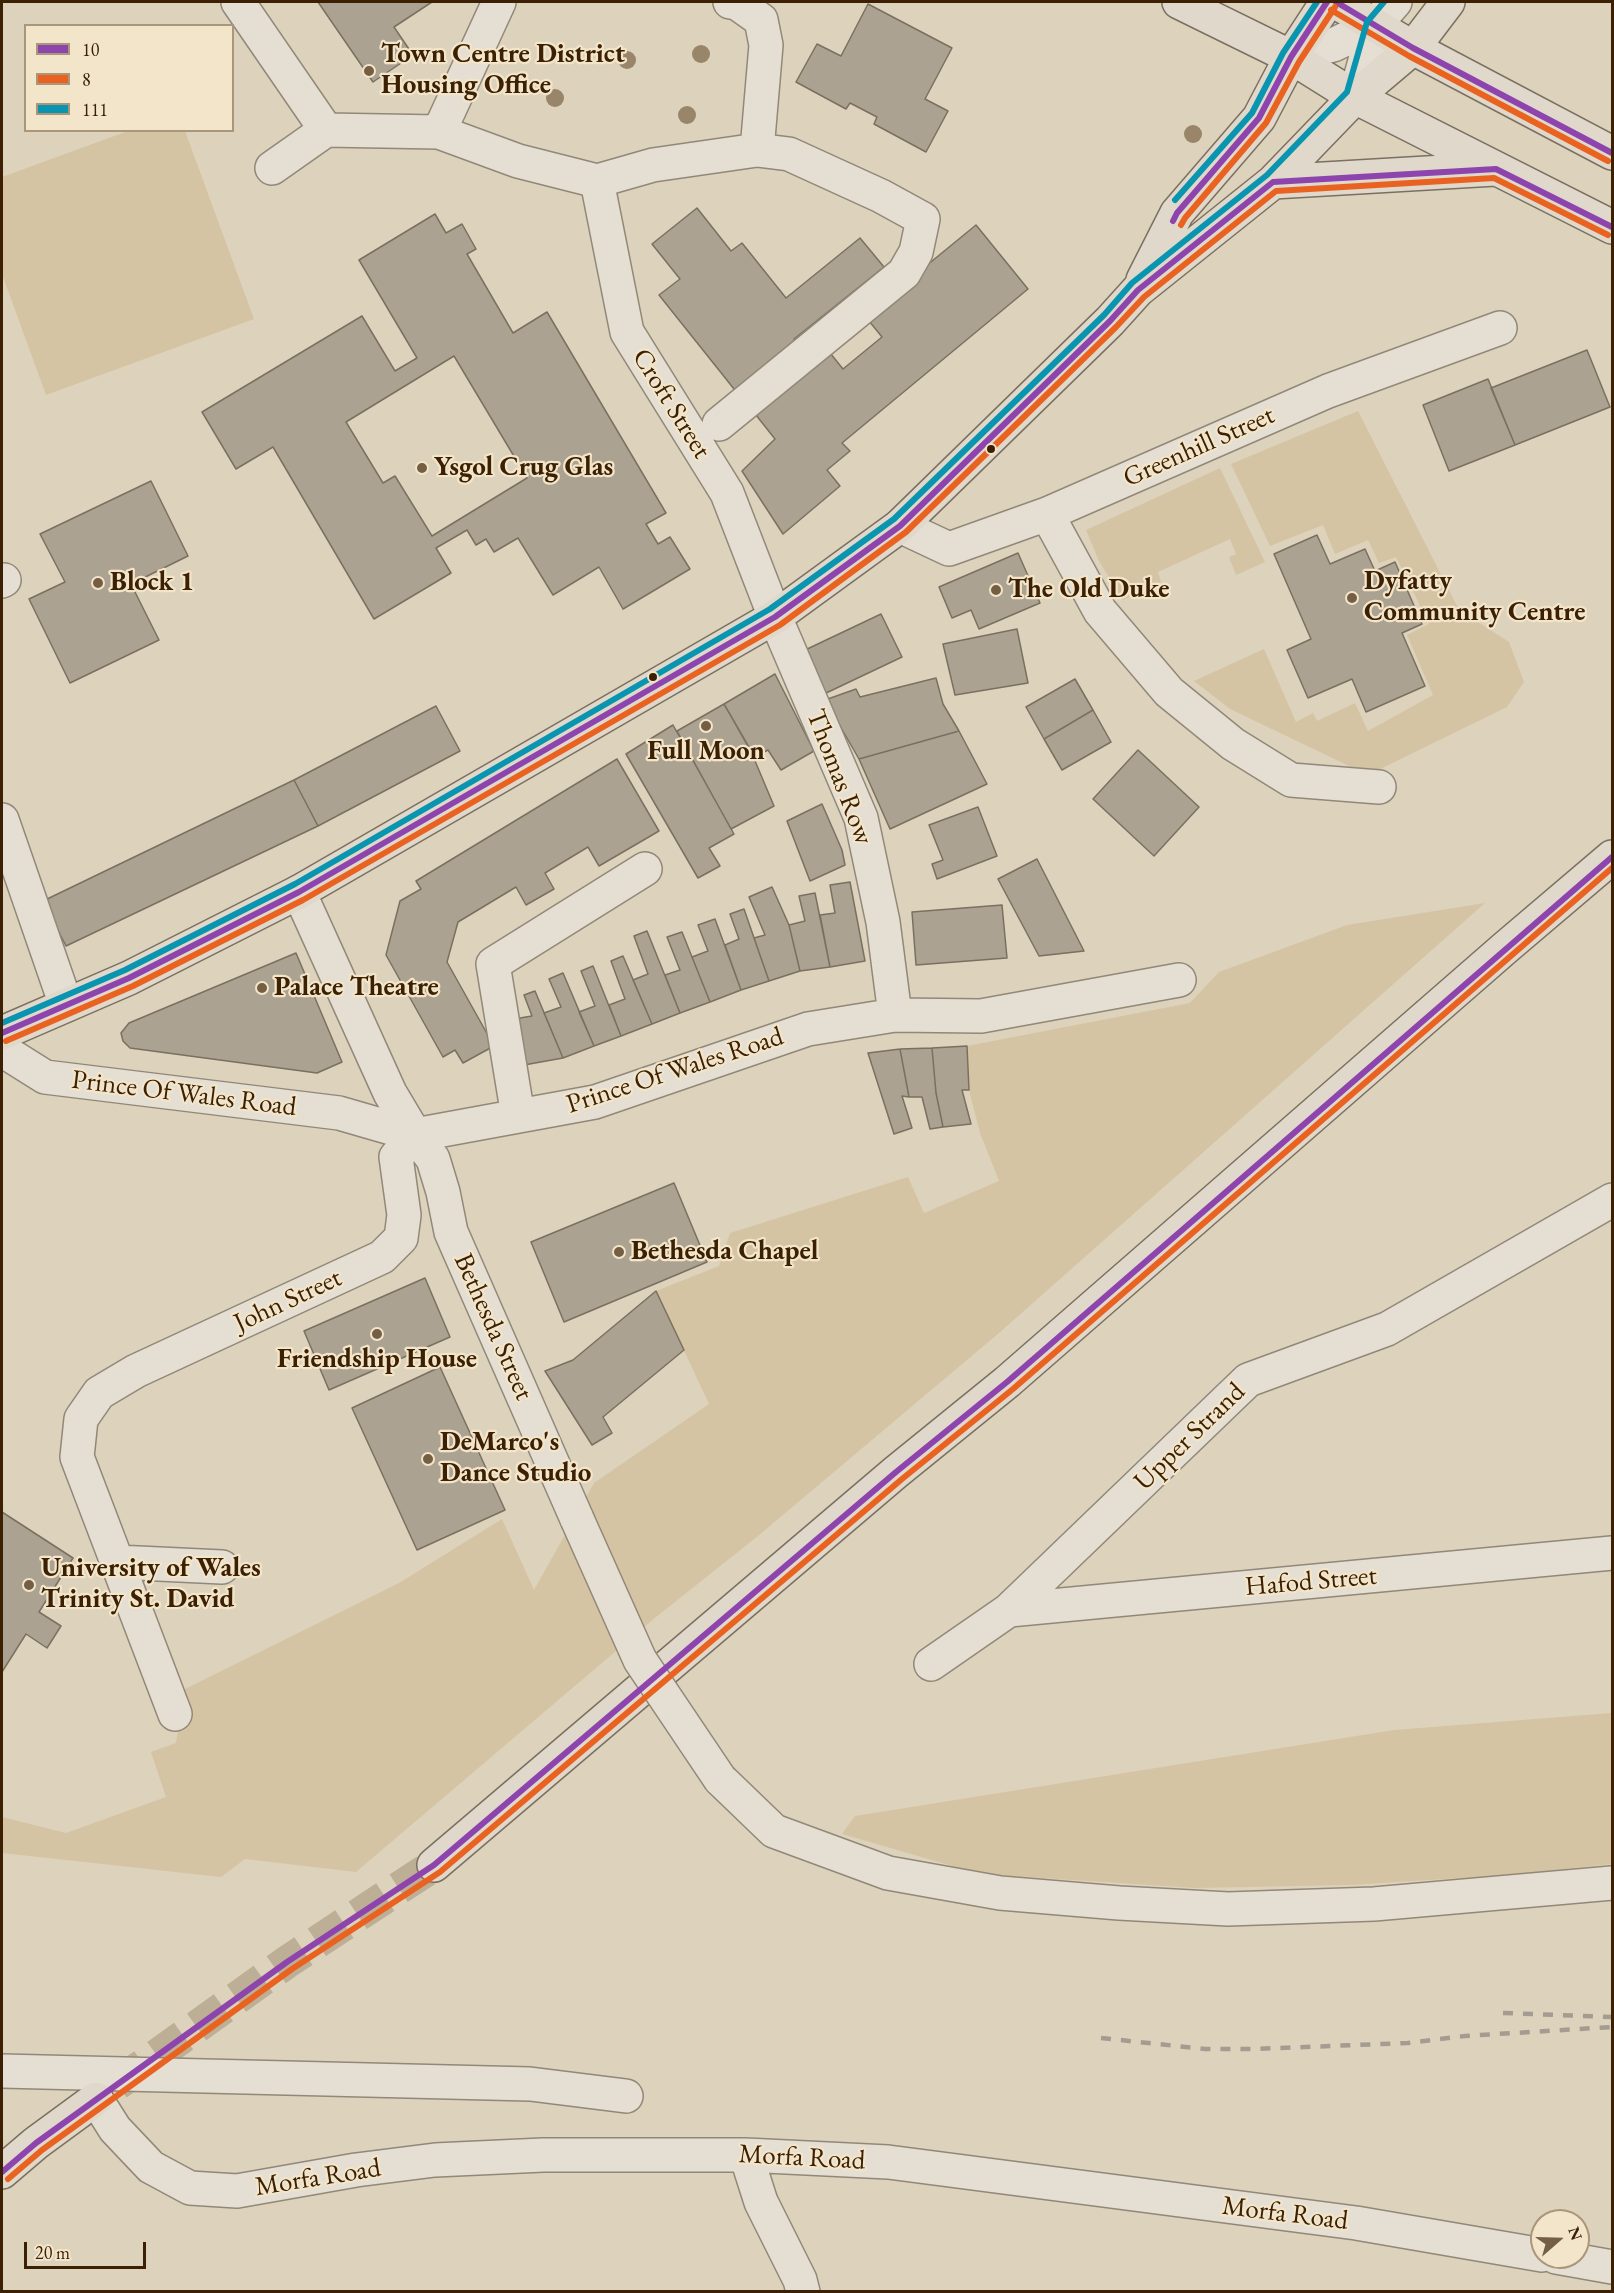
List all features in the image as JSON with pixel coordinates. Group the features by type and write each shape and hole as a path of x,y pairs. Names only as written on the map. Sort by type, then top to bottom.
{"main road":[{"path":"1179,2 1291,57 1355,97 1612,226"},
{"path":"2,1033 129,978 299,892 775,617 900,526 1110,321 1138,290 1273,182 1355,97 1413,48 1448,2"},
{"path":"1138,290 1177,213 1259,118 1291,57 1359,7 1413,48 1598,141 1612,153"},
{"path":"1273,182 1496,169"},
{"path":"434,1865 878,1487 1016,1374 1612,857"},
{"path":"2,2172 36,2143 96,2100"}],"street":[{"path":"238,2 326,130"},
{"path":"439,132 499,2"},
{"path":"730,2 737,3 761,20 766,45 757,150"},
{"path":"1355,97 1359,7"},
{"path":"272,168 326,130 439,132 518,160 597,181 653,165 757,150 789,154 881,196 923,219 916,252 904,273 719,424"},
{"name":"Croft Street","path":"597,181 627,332 727,493 775,617"},
{"name":"Greenhill Street","path":"900,526 949,549 1047,514 1328,391 1500,328"},
{"path":"1047,514 1100,611 1169,692 1233,744 1291,780 1379,787"},
{"name":"Thomas Row","path":"775,617 861,818 883,922 895,1014"},
{"path":"2,820 66,1005"},
{"path":"518,1116 493,964 645,869"},
{"name":"Bethesda Street","path":"299,892 390,1094 433,1159 444,1192 451,1232 640,1660 720,1779 774,1831 888,1873 1000,1893 1119,1903 1228,1909 1374,1904 1612,1883"},
{"name":"Prince Of Wales Road","path":"2,1050 45,1077 339,1113 415,1135 595,1102 808,1029 895,1014 981,1016 1179,980"},
{"name":"John Street","path":"117,1562 77,1457 81,1419 99,1393 136,1371 382,1257 401,1238 404,1215 396,1157 415,1135"},
{"name":"Upper Strand","path":"931,1664 1009,1610 1248,1380 1387,1329 1612,1200"},
{"name":"Hafod Street","path":"1009,1610 1612,1553"},
{"path":"175,1714 117,1562 222,1567"},
{"path":"2,2071 531,2084 626,2096"},
{"name":"Morfa Road","path":"96,2100 115,2129 151,2167 190,2188 237,2191 357,2170 435,2160 543,2155 747,2155 888,2162 1356,2223 1530,2252"},
{"path":"747,2155 761,2202 800,2280 803,2292"},
{"path":"1590,2262 1612,2266"}],"shaded area":[{"path":"125,132 185,132 254,319 46,395 2,274 2,177"},
{"path":"1358,411 1459,610 1509,642 1524,682 1507,707 1368,775 1230,709 1194,681 1264,649 1296,722 1313,713 1317,721 1355,703 1368,731 1433,695 1407,635 1429,624 1396,557 1379,563 1368,540 1335,554 1323,525 1270,546 1231,464"},
{"path":"1220,468 1265,562 1236,575 1229,557 1236,554 1230,539 1158,572 1161,582 1123,600 1099,561 1086,530"},
{"path":"1485,903 999,1333 758,1536 656,1617 356,1872 245,1859 221,1877 2,1853 2,1817 66,1833 166,1797 151,1752 176,1743 185,1689 399,1583 502,1519 534,1590 594,1483 709,1404 656,1291 719,1266 730,1233 908,1177 924,1213 999,1181 980,1133 969,1090 967,1046 1190,1003 1219,972 1347,925"},
{"path":"1612,1713 1612,1864 1508,1875 1351,1885 1195,1888 980,1874 842,1834 855,1816 1394,1730"}],"building":[{"path":"318,2 432,2 394,27 413,55 373,82"},
{"path":"868,4 952,48 925,99 948,111 926,152 874,124 877,117 850,103 846,109 796,82 817,44 841,56"},
{"path":"697,208 731,251 742,243 786,298 860,238 884,267 794,339 799,345 738,394 659,295 680,279 652,244"},
{"path":"435,214 446,233 462,224 476,249 467,254 513,333 547,312 666,513 646,524 658,544 670,537 690,569 623,609 599,567 553,595 518,538 494,552 486,539 476,545 467,530 436,548 451,573 374,619 273,447 236,469 202,412 362,316 395,371 417,358 359,260","holes":["454,356 527,478 432,536 395,476 383,483 346,422"]},
{"path":"976,225 1028,289 842,443 850,451 827,470 840,486 783,534 742,471 775,439 752,410 826,348 843,369 882,337 865,316"},
{"path":"1587,350 1610,407 1515,445 1491,388"},
{"path":"1488,379 1515,445 1449,471 1423,405"},
{"name":"Block 1","path":"151,481 188,556 131,584 159,640 70,683 29,599 65,582 40,534"},
{"name":"Dyfatty Community Centre","path":"1317,535 1330,564 1365,549 1375,571 1395,562 1422,624 1402,633 1425,686 1366,712 1352,679 1308,698 1287,650 1311,639 1274,554"},
{"path":"1018,553 1040,603 979,629 971,610 952,618 939,587"},
{"path":"881,614 902,657 824,694 803,651"},
{"path":"1017,629 1028,683 955,695 943,644"},
{"path":"775,674 814,751 781,770 768,750 754,757 724,704"},
{"path":"936,678 943,704 959,731 859,759 825,700 856,689 860,697"},
{"path":"1075,679 1093,710 1044,739 1026,707"},
{"path":"724,704 750,749 774,806 731,829 677,731"},
{"path":"436,706 460,751 318,826 294,780"},
{"path":"1093,710 1111,742 1062,770 1044,739"},
{"path":"673,725 734,834 709,848 720,866 698,878 626,754"},
{"path":"959,731 987,784 890,829 859,759"},
{"path":"1138,750 1199,807 1154,856 1093,799"},
{"path":"617,759 659,831 599,866 588,847 545,873 554,889 526,905 516,887 458,922 447,962 494,1046 463,1063 455,1050 443,1057 386,955 400,901 421,889 416,881"},
{"path":"294,780 318,826 66,946 43,901"},
{"path":"822,804 842,850 845,865 810,881 787,821"},
{"path":"978,807 997,856 937,879 932,864 943,860 929,825"},
{"path":"1037,859 1084,951 1039,956 998,879"},
{"path":"850,882 865,961 830,967 820,915 835,913 830,885"},
{"path":"772,887 789,925 800,971 769,981 754,938 765,935 749,897"},
{"path":"815,893 830,967 800,971 789,925 805,921 799,896"},
{"path":"1002,905 1007,958 916,965 912,912"},
{"path":"744,909 769,981 741,990 725,945 739,939 730,914"},
{"path":"715,919 741,990 710,1002 692,957 708,951 698,925"},
{"path":"647,931 680,1013 652,1024 633,980 648,974 634,936"},
{"path":"682,932 710,1002 680,1013 665,975 680,970 667,937"},
{"name":"Palace Theatre","path":"296,953 342,1062 317,1073 130,1048 123,1041 121,1033 129,1023"},
{"path":"623,956 652,1024 621,1036 609,1005 625,999 611,961"},
{"path":"593,966 621,1036 594,1046 579,1012 595,1006 581,971"},
{"path":"563,973 594,1046 563,1058 544,1013 561,1007 549,979"},
{"path":"535,991 563,1058 524,1065 514,1019 532,1016 524,995"},
{"path":"967,1046 969,1090 962,1090 971,1124 943,1127 936,1093 932,1048"},
{"path":"932,1048 936,1093 943,1127 930,1129 922,1097 909,1097 900,1049"},
{"path":"900,1049 909,1097 902,1096 912,1128 894,1134 868,1053"},
{"name":"Bethesda Chapel","path":"674,1183 707,1262 564,1322 531,1242"},
{"name":"Friendship House","path":"425,1278 450,1337 329,1390 304,1331"},
{"path":"656,1291 684,1350 603,1417 612,1433 592,1445 545,1371 573,1360"},
{"name":"DeMarco's Dance Studio","path":"440,1367 505,1510 417,1550 352,1408"},
{"name":"University of Wales Trinity St. David","path":"2,1512 73,1558 39,1612 61,1626 47,1648 26,1634 2,1672"}],"tunnel":[{"path":"117,2084 287,1962 434,1865"}],"railway":[{"path":"1503,2013 1612,2017"},
{"path":"1101,2038 1205,2049 1253,2049 1408,2043 1465,2036 1612,2027"}],"transit line":[{"name":"111","path":"1175,200 1252,113 1283,53 1317,2"},
{"name":"10","path":"1173,221 1177,213 1259,118 1291,57 1327,2"},
{"name":"10","path":"1336,2 1413,48 1612,153"},
{"name":"111","path":"2,1023 125,970 295,884 770,609 894,519 1104,315 1132,283 1267,175 1347,92 1367,22 1384,2"},
{"name":"8","path":"1181,225 1266,123 1299,62 1335,7"},
{"name":"8","path":"1331,10 1409,56 1608,161"},
{"name":"10","path":"2,1033 129,978 299,892 775,617 900,526 1110,321 1138,290 1273,182 1496,169 1612,227"},
{"name":"8","path":"6,1041 133,986 303,900 780,625 906,532 1144,297 1276,191 1494,178 1608,235"},
{"name":"10","path":"2,2172 36,2143 287,1962 434,1865 896,1472 1007,1382 1612,857"},
{"name":"8","path":"8,2179 42,2150 292,1969 440,1872 902,1479 1013,1389 1612,868"}],"place":[{"name":"Town Centre District Housing Office","path":"369,71"},
{"name":"Ysgol Crug Glas","path":"422,468"},
{"name":"Block 1","path":"98,583"},
{"name":"The Old Duke","path":"996,590"},
{"name":"Dyfatty Community Centre","path":"1352,598"},
{"name":"Full Moon","path":"706,726"},
{"name":"Palace Theatre","path":"262,988"},
{"name":"Bethesda Chapel","path":"619,1252"},
{"name":"Friendship House","path":"377,1334"},
{"name":"DeMarco's Dance Studio","path":"428,1459"},
{"name":"University of Wales Trinity St. David","path":"29,1585"}]}
